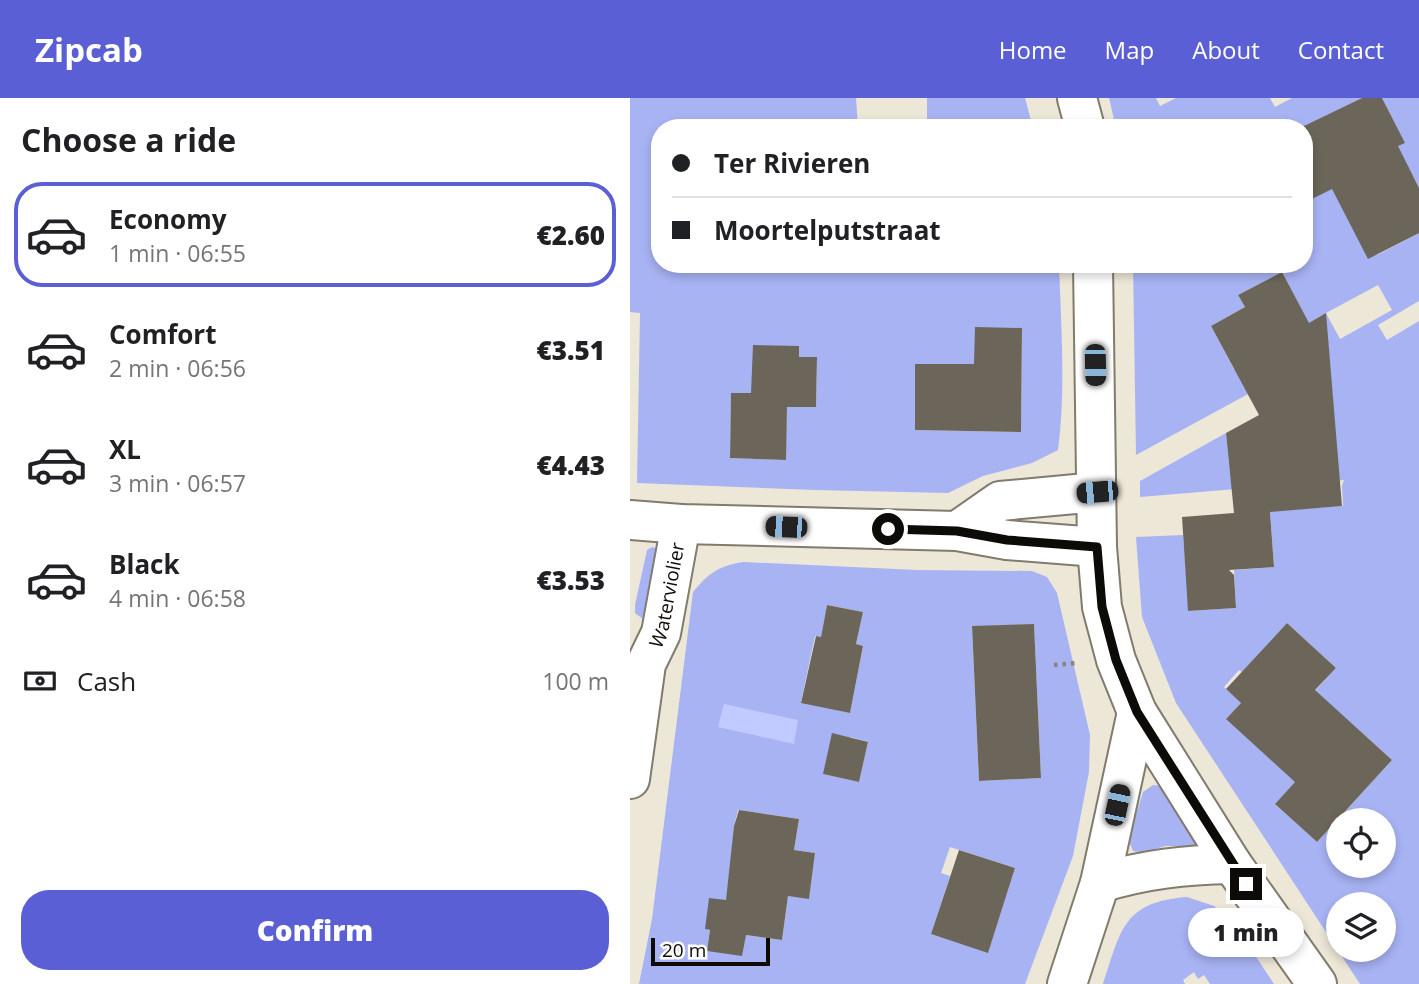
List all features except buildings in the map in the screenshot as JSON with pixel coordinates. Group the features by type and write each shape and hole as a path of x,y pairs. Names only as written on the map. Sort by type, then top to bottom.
{"street":[{"path":"1077,98 1083,119"},
{"path":"1093,273 1097,547 1102,607 1116,660 1137,712 1232,864 1318,984"},
{"path":"957,531 1000,501 1097,492"},
{"path":"630,520 681,524 957,531 1007,540 1097,547"},
{"name":"Waterviolier","path":"630,779 638,651 661,633 681,524"},
{"path":"1067,984 1100,883 1137,712"},
{"path":"1100,883 1136,872 1186,865 1232,864"}],"shaded area":[{"path":"630,98 856,98 857,119 651,119 651,273 1059,273 1062,381 1058,450 1032,463 983,476 948,493 637,483 640,313 630,312","holes":["1022,328 1021,432 915,430 915,364 974,364","799,357 817,358 816,407 787,407 785,460 730,458 731,393 756,393"]},
{"path":"927,98 1025,98 1031,119 927,119"},
{"path":"1109,98 1156,98 1160,106 1176,98 1270,98 1275,107 1292,98 1362,98 1313,122 1313,119 1114,119"},
{"path":"1382,98 1419,98 1419,188 1413,176 1372,245 1377,255 1419,233 1419,301 1378,325 1387,340 1419,321 1419,984 1360,984 1346,962 1396,962 1396,892 1326,892 1326,932 1176,703 1142,617 1136,537 1183,535 1189,611 1236,608 1234,570 1274,567 1270,511 1343,506 1344,480 1140,497 1140,481 1226,433 1230,473 1305,363 1136,455 1133,273 1280,273 1238,295 1245,307 1211,326 1234,369 1311,328 1283,273 1313,273 1313,198 1316,197 1313,188 1404,142","holes":["1378,285 1392,310 1340,339 1326,313","1287,623 1336,668 1300,707 1226,719 1241,703 1224,687 1239,670 1242,672","1350,722 1392,760 1348,808 1396,808 1396,878 1326,878 1326,832 1317,842 1275,804"]},
{"path":"652,547 658,549 648,618 643,619 635,613 635,605 647,550"},
{"path":"743,562 917,570 1032,571 1047,577 1057,593 1090,735 1089,772 1073,856 1025,984 639,984 652,919 693,592 715,571","holes":["827,605 863,612 856,644 863,646 850,713 801,702 815,636 821,637","1034,624 1041,778 979,781 972,627","850,737 868,742 859,782 823,774 845,755","738,810 799,819 794,850 815,853 809,898 788,896 782,940 746,935 707,951 710,930 705,929 728,901 734,826","950,847 1015,868 988,952 931,934 950,876 941,873"]},
{"path":"724,704 798,720 794,744 718,727"},
{"path":"1153,785 1161,786 1200,843 1194,846 1165,846 1143,853 1133,851 1129,841 1132,828 1143,792"},
{"path":"1187,897 1214,906 1236,926 1274,984 1210,984 1204,975 1198,979 1194,972 1183,980 1185,984 1103,984 1121,934 1137,912 1149,905"}],"route":[{"path":"888,529 957,531 1007,540 1097,547 1102,607 1116,660 1137,712 1246,884"}]}
